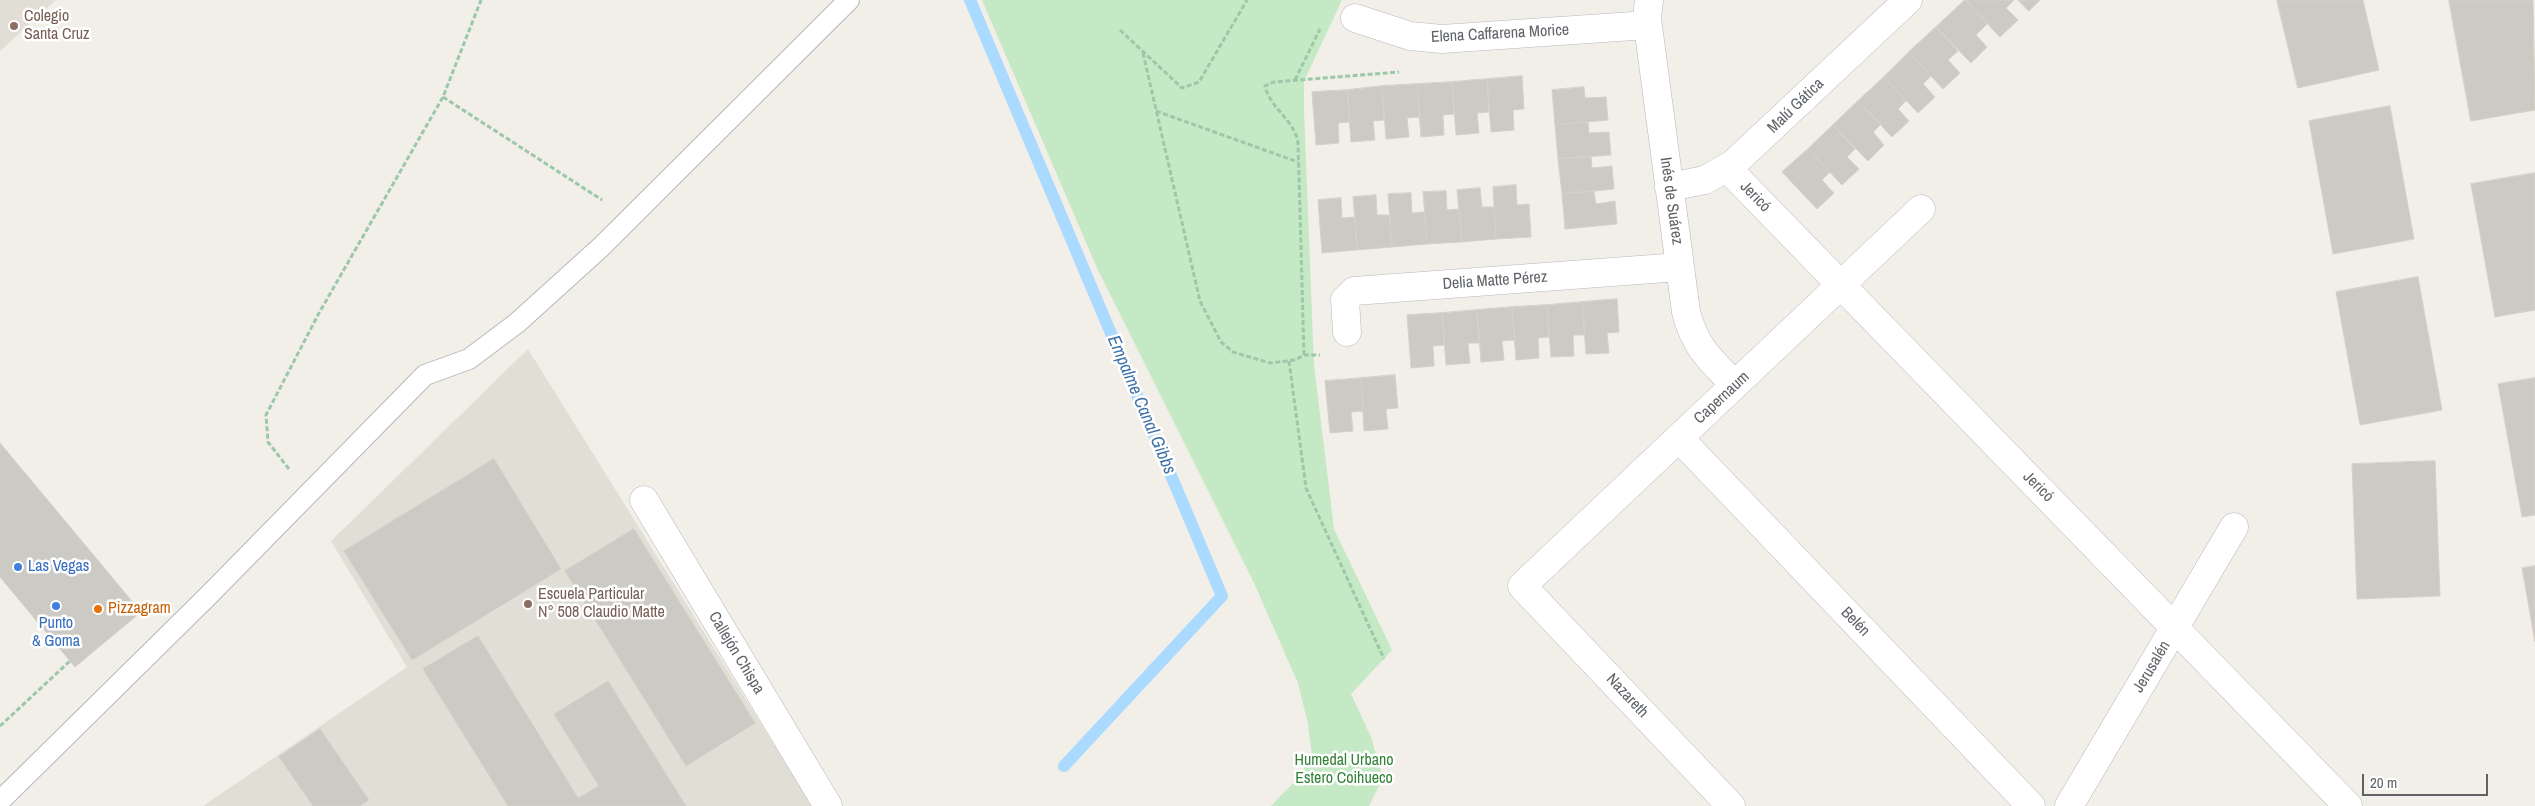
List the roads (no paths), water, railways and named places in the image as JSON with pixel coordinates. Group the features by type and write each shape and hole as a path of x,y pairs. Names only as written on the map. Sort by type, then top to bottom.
{"street":[{"name":"Malú Gática","path":"1670,187 1705,180 1727,168 1767,134 1908,0"},
{"name":"Elena Caffarena Morice","path":"1356,18 1410,36 1442,39 1648,12"},
{"name":"Inés de Suárez","path":"1648,12 1686,312 1691,332 1700,349 1735,385"},
{"name":"Jericó","path":"1727,168 1840,286 2176,627 2348,806"},
{"name":"Capernaum","path":"1522,586 1921,209"},
{"name":"Delia Matte Pérez","path":"1347,332 1345,300 1354,291 1680,267"},
{"name":"Belén","path":"1679,438 2031,806"},
{"name":"Callejón Chispa","path":"644,500 828,806"},
{"name":"Jerusalén","path":"2068,806 2234,527"},
{"name":"Nazareth","path":"1522,586 1731,806"}],"lane":[{"path":"0,801 208,596 425,375 469,359 517,323 630,218 841,3"}],"waterway":[{"name":"Empalme Canal Gibbs","path":"970,0 1222,596 1064,766"}],"place":[{"name":"Colegio Santa Cruz","path":"14,26"},
{"name":"Las Vegas","path":"18,567"},
{"name":"Escuela Particular N° 508 Claudio Matte","path":"528,604"},
{"name":"Punto & Goma","path":"56,606"},
{"name":"Pizzagram","path":"98,609"}],"park label":[{"name":"Humedal Urbano Estero Coihueco","path":"1344,770"}]}
